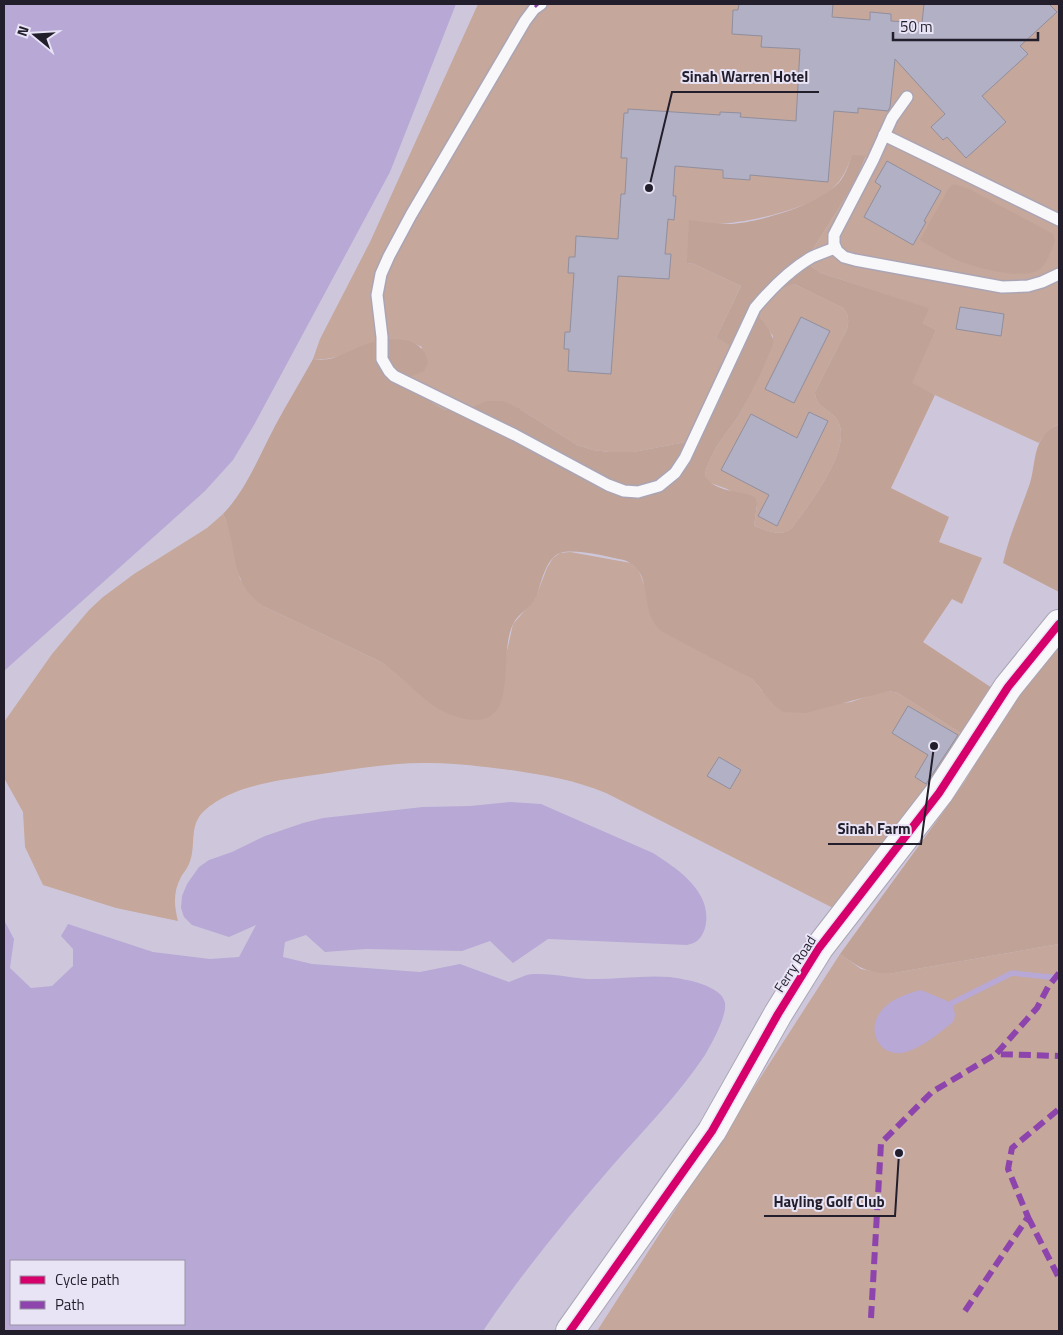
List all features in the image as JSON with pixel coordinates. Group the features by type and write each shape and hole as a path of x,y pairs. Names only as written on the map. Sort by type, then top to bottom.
{"street":[{"name":"Ferry Road","path":"570,1331 712,1131 778,1014 819,948 939,793 1008,687 1059,624"}],"lane":[{"path":"541,4 525,20 411,215 385,265 379,281 377,295 378,311 382,337 382,359 394,376 515,435 608,485 630,492 645,491 658,486 669,478 685,458 755,308 771,290 797,268 813,257 835,248"},
{"path":"907,97 892,118 870,166 836,230 835,248 844,257 855,260 996,287 1028,286 1059,274"},
{"path":"884,135 1059,220"}],"shaded area":[{"path":"4,4 456,4 390,172 254,425 233,460 205,491 4,671"},
{"path":"478,4 1059,4 1059,424 1053,427 1039,443 911,384 936,330 923,323 928,308 821,273 809,265 809,257 813,249 854,184 866,157 852,156 836,185 823,196 810,202 778,214 745,221 717,224 687,263 694,264 741,286 716,338 734,347 686,442 633,452 593,450 577,445 520,409 460,412 443,409 414,390 408,378 422,347 406,341 378,342 341,356 313,359 320,339 370,242"},
{"path":"852,155 866,156 854,184 813,249 809,257 809,265 821,273 929,308 923,323 936,330 912,383 935,395 891,488 949,517 939,542 982,558 962,604 952,599 923,642 992,688 962,734 898,693 889,691 805,713 783,712 775,706 752,679 661,631 651,617 641,574 624,560 601,555 566,552 560,553 551,560 535,599 513,624 508,639 504,692 499,707 490,717 475,720 452,715 442,710 379,661 265,607 245,587 239,576 228,527 223,514 246,483 313,359 333,358 379,341 405,340 420,347 428,363 424,371 408,378 414,391 443,409 460,412 487,401 503,401 520,409 577,445 593,450 633,452 686,442 733,347 716,338 741,286 694,264 687,263 689,220 731,224 743,223 774,216 806,204 832,189 841,180","holes":["794,284 843,308 848,318 847,329 815,392 820,405 838,421 841,433 834,462 818,492 792,528 778,533 754,526 757,505 755,497 720,488 705,476 714,451 744,406 773,344 772,337 761,317 761,312 773,295 784,287"]},
{"path":"954,184 969,189 1053,234 1055,240 1053,247 1041,268 1026,274 993,271 959,261 920,240 949,188"},
{"path":"794,284 843,308 847,315 847,329 815,392 820,405 838,421 841,433 834,462 818,492 792,528 778,533 754,526 757,505 727,489 708,482 705,476 714,451 739,415 749,396 770,346 773,336 763,323 760,314 762,306 786,285"},
{"path":"1059,424 1059,592 1003,563 1032,477 1040,441 1046,433"},
{"path":"223,514 230,531 240,579 265,607 379,661 474,720 493,714 513,624 535,599 553,558 560,553 570,552 631,563 638,569 644,584 736,670 752,679 762,691 842,703 889,691 898,693 962,734 931,787 833,908 594,788 571,781 511,770 441,763 385,765 280,780 252,786 214,803 204,811 196,823 191,857 175,893 178,921 116,908 43,885 25,847 23,812 4,778 4,722 52,654 89,610 134,574 207,528"},
{"path":"1059,646 1059,944 888,974 862,968 840,954 965,781 1004,716"},
{"path":"510,802 541,804 653,853 683,875 699,893 706,915 705,928 702,935 694,943 687,945 548,939 513,963 490,941 462,951 366,949 325,952 306,935 285,942 283,957 312,964 420,972 460,964 509,982 534,974 549,974 594,979 670,977 702,984 710,987 722,997 725,1003 724,1015 705,1055 673,1098 562,1226 513,1288 483,1331 4,1331 4,920 14,939 10,968 31,988 52,986 73,966 73,949 61,936 68,924 153,952 210,959 239,957 256,925 229,937 192,925 184,917 181,908 182,896 187,884 199,867 209,860 232,852 265,836 303,823 323,818 423,807 470,806"},
{"path":"1059,944 1059,1331 597,1331 840,954 861,969 888,974"},
{"path":"921,990 952,1003 955,1014 954,1021 919,1047 906,1052 890,1052 879,1043 876,1037 874,1029 879,1014 897,998"}],"building":[{"path":"739,4 833,4 832,17 870,20 870,12 891,14 891,21 922,23 924,4 1049,4 1057,12 1020,46 1028,54 982,96 1006,122 966,158 947,137 943,140 931,127 945,114 895,59 888,111 858,108 858,113 834,111 828,182 750,175 750,180 723,178 723,170 675,166 673,196 676,196 674,220 668,219 665,254 671,254 669,279 618,276 611,374 568,371 569,349 564,349 565,332 570,332 574,273 568,273 569,257 575,257 576,236 618,239 621,194 625,194 627,158 621,158 624,113 628,113 628,109 720,115 720,112 741,113 740,117 796,121 800,49 761,47 762,36 732,34 733,10 738,10"},
{"path":"887,161 941,191 913,245 864,217 881,186 875,182"},
{"path":"960,307 1004,314 1001,336 956,329"},
{"path":"801,317 830,331 794,403 765,389"},
{"path":"809,412 828,421 777,526 758,516 769,495 721,470 751,414 797,438"},
{"path":"908,706 958,735 926,784 915,777 928,755 892,733"},
{"path":"719,757 741,770 730,789 707,776"}],"waterway":[{"path":"952,1003 1012,973 1059,978"}],"marked path":[{"path":"1059,973 1048,987 1037,1008 996,1054 1059,1056"},
{"path":"871,1318 881,1143 932,1092 996,1054"},
{"path":"965,1311 1028,1217 1008,1169 1012,1148 1059,1109"},
{"path":"1028,1217 1059,1278"}],"cycle path":[{"path":"570,1331 712,1131 778,1014 819,948 939,793 1008,687 1059,624"}],"place":[{"name":"Sinah Warren Hotel","path":"649,188"},
{"name":"Sinah Farm","path":"934,746"},
{"name":"Hayling Golf Club","path":"899,1153"}]}
